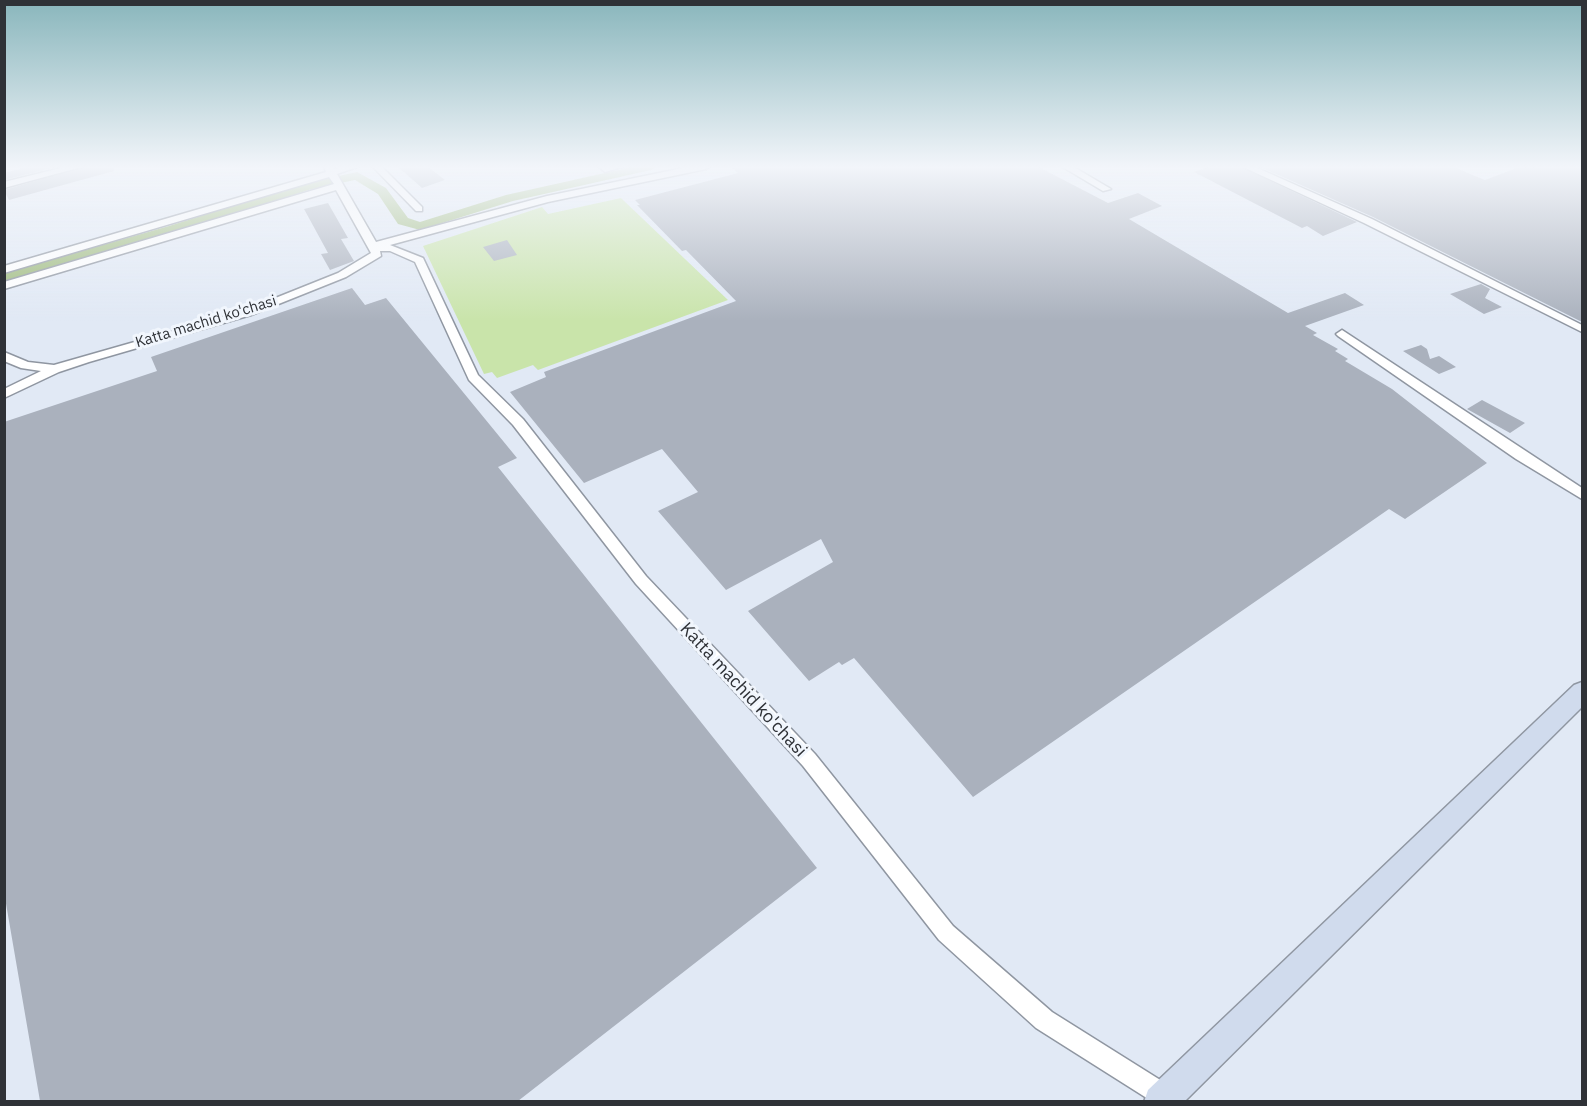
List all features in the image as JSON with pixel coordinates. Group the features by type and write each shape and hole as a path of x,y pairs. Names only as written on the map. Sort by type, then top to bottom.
{"street":[{"path":"4,270 173,218"},
{"path":"4,286 232,218"},
{"path":"356,218 372,246 478,218"},
{"path":"1358,218 1582,329"},
{"name":"Katta machid ko'chasi","path":"4,394 85,358 247,313 342,275 377,254 372,246"},
{"name":"Katta machid ko'chasi","path":"372,246 392,248 419,260 473,377 518,422 641,580 809,760 946,933 1044,1020 1162,1099"},
{"path":"1342,334 1521,456 1582,494"},
{"name":"Katta machid ko'chasi","path":"4,356 25,364 56,369"},
{"path":"1162,1099 1582,692"}],"green space":[{"path":"510,218 642,218 728,300 538,370 533,365 497,378 492,372 484,374 423,246"}],"building":[{"path":"309,218 336,218 348,238 341,239 354,261 330,270 321,254 328,253"},
{"path":"649,218 1133,218 1129,219 1288,313 1345,293 1364,305 1305,326 1317,333 1313,335 1338,349 1335,351 1348,359 1345,361 1392,389 1487,463 1405,519 1389,509 973,797 854,658 842,665 839,662 809,681 748,611 833,562 821,539 726,590 658,511 698,492 662,449 584,483 510,392 546,377 544,372 736,301 686,250 682,251"},
{"path":"1282,218 1348,218 1357,222 1323,236 1307,226 1302,228"},
{"path":"1374,218 1582,218 1582,322"},
{"path":"507,240 517,255 494,261 483,247"},
{"path":"1481,284 1490,289 1485,298 1502,307 1484,314 1450,294"},
{"path":"352,288 365,305 386,298 517,458 498,467 817,868 518,1101 40,1101 4,892 4,422 157,371 151,357"},
{"path":"1421,345 1427,349 1430,359 1439,356 1456,367 1439,374 1403,351"},
{"path":"1482,400 1525,423 1510,433 1467,409"}],"waterway":[{"path":"4,278 210,218"},
{"path":"401,218 403,221 420,226 447,218"}]}
